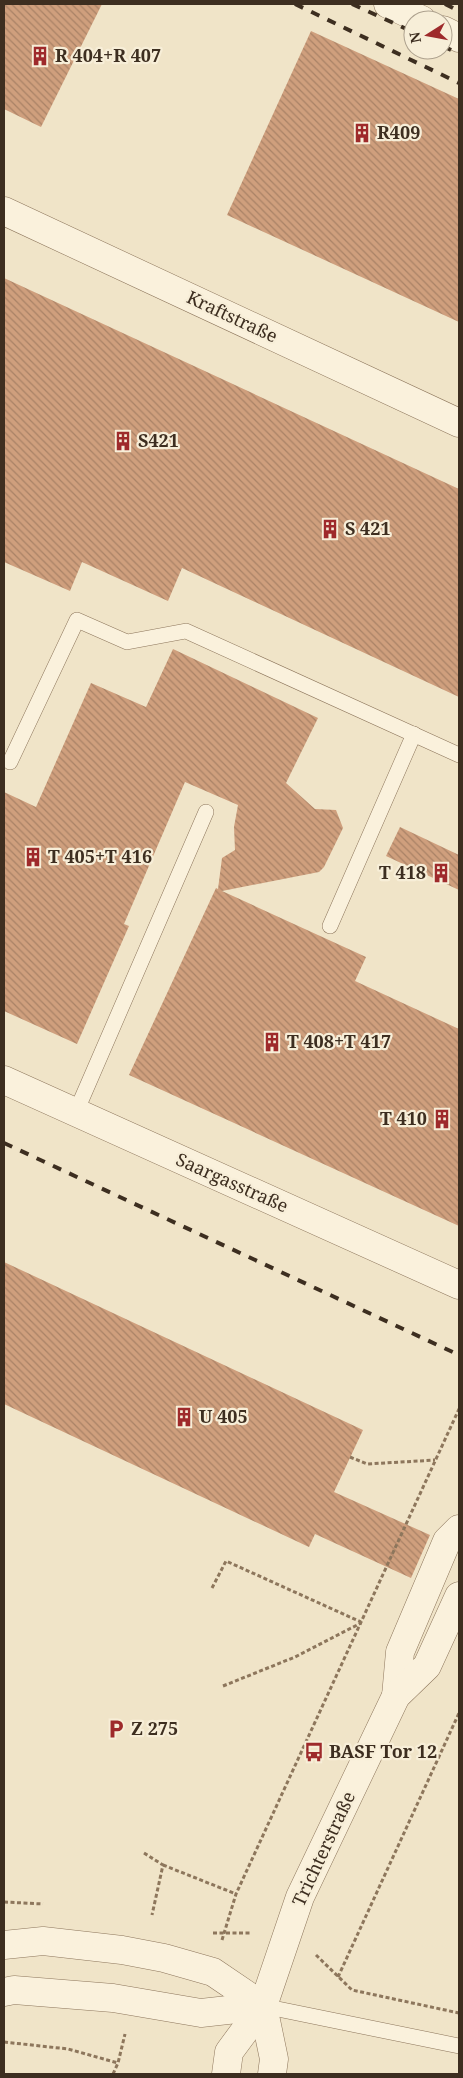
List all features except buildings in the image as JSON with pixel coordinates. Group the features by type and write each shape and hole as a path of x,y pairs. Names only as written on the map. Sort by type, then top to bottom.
{"street":[{"name":"Kraftstraße","path":"4,211 459,423"},
{"name":"Saargasstraße","path":"4,1080 459,1285"},
{"name":"Trichterstraße","path":"263,2006 300,1897 396,1696 400,1652 447,1541 459,1529"},
{"name":"Trichterstraße","path":"396,1696 427,1666 457,1601"},
{"path":"4,1945 43,1942 122,1950 164,1958 213,1972 263,2006 274,2059 272,2074"},
{"path":"4,1992 14,1990 113,1998 201,2013 263,2006"},
{"path":"226,2074 229,2052 263,2006"}],"lane":[{"path":"10,762 77,620 127,642 186,631 459,755"},
{"path":"330,926 414,734"},
{"path":"76,1112 206,812"},
{"path":"263,2006 459,2046"}],"path":[{"path":"224,1934 236,1894 459,1409"},
{"path":"350,1457 367,1464 436,1460"},
{"path":"212,1588 226,1561 362,1622"},
{"path":"223,1686 294,1657 362,1622"},
{"path":"459,1713 338,1977 352,1990 459,2013"},
{"path":"144,1853 163,1865 236,1894"},
{"path":"152,1915 163,1865"},
{"path":"113,2074 118,2064 125,2032"},
{"path":"4,2042 68,2049 118,2064"}],"railway":[{"path":"295,4 459,83"},
{"path":"352,4 403,27"},
{"path":"445,4 459,11"},
{"path":"453,51 459,54"},
{"path":"4,1143 459,1355"}],"place":[{"name":"R 404+R 407","path":"40,56"},
{"name":"R409","path":"362,133"},
{"name":"S421","path":"123,441"},
{"name":"S 421","path":"330,529"},
{"name":"T 405+T 416","path":"33,857"},
{"name":"T 418","path":"441,873"},
{"name":"T 408+T 417","path":"272,1042"},
{"name":"T 410","path":"442,1119"},
{"name":"U 405","path":"184,1417"},
{"name":"Z 275","path":"116,1729"},
{"name":"BASF Tor 12","path":"314,1752"}]}
